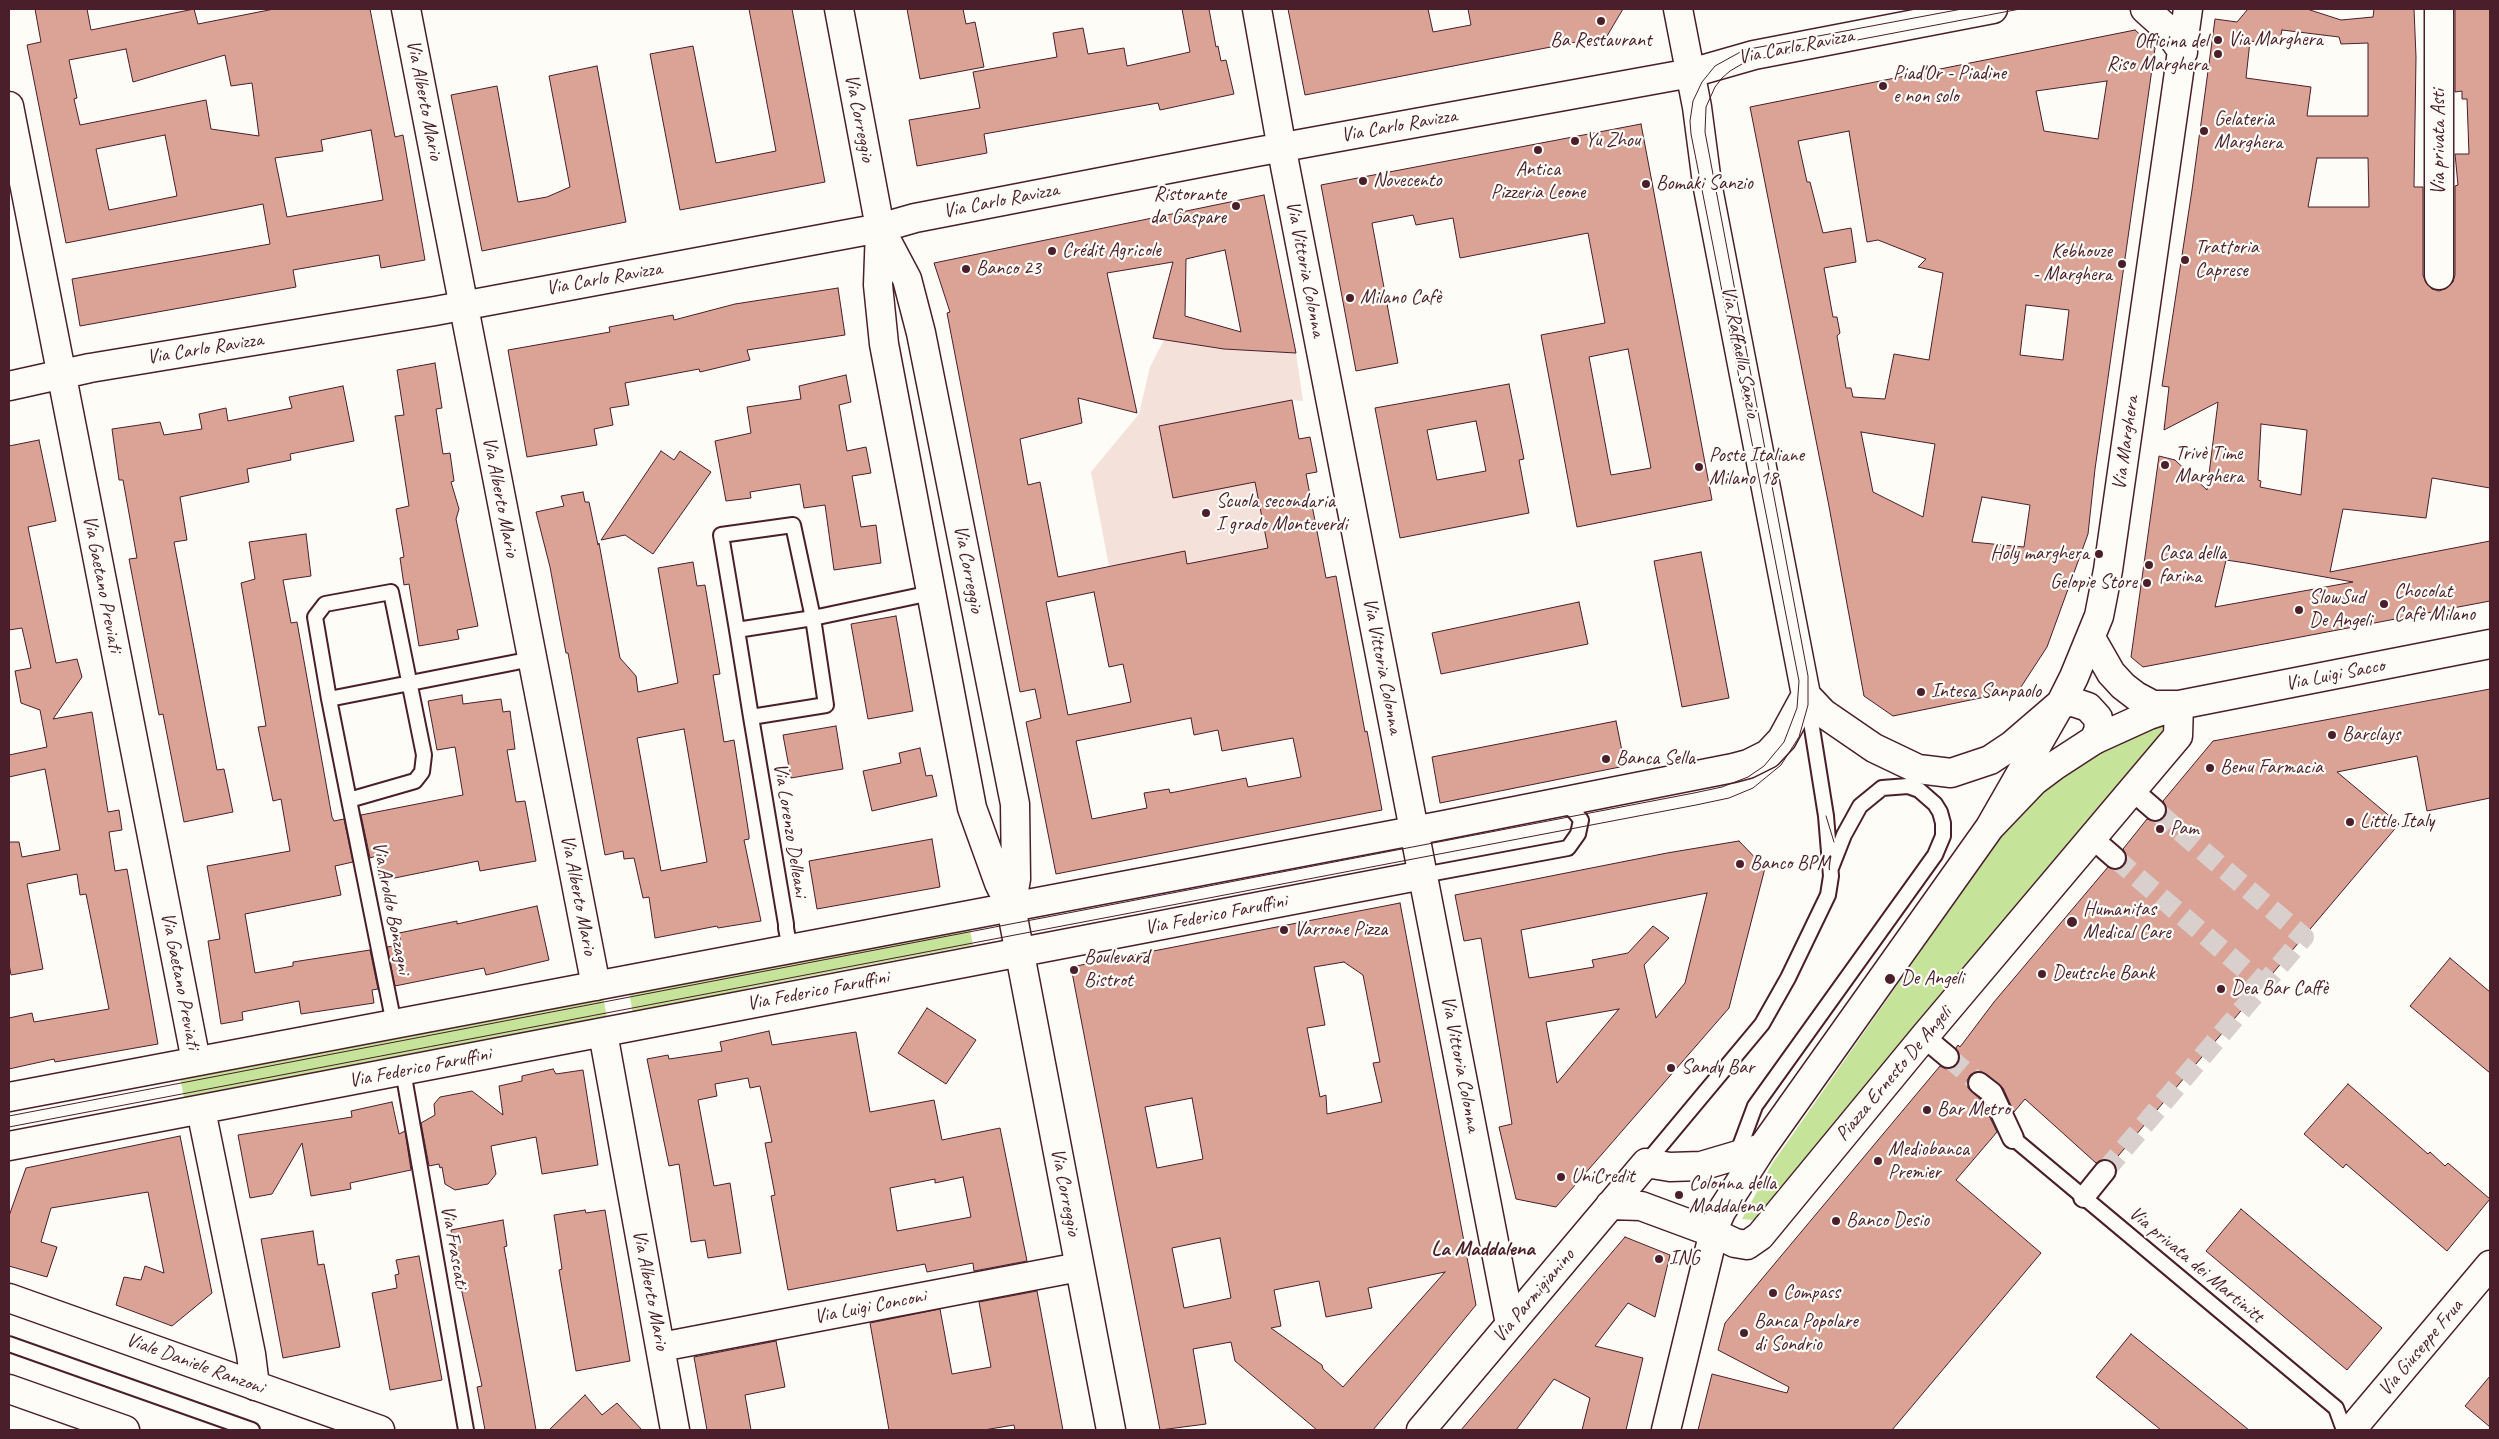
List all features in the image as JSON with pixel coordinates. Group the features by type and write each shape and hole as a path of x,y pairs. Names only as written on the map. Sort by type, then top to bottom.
{"street":[{"name":"Via Alberto Mario","path":"406,9 462,306 596,986"},
{"name":"Via Correggio","path":"839,9 880,228 878,285 884,344 972,808 998,883 1011,906 1111,1430"},
{"name":"Via Vittoria Colonna","path":"1257,9 1281,147 1510,1324"},
{"name":"Via Raffaello Sanzio","path":"1678,9 1691,73 1707,183 1806,695"},
{"name":"Via Carlo Ravizza","path":"9,386 61,374 462,306 880,228 915,218 1281,147 1691,73 1754,54 1993,9"},
{"path":"2145,9 2165,27 2183,52"},
{"name":"Via Marghera","path":"2091,638 2099,616 2108,570 2188,9"},
{"name":"Via privata Asti","path":"2439,9 2439,275"},
{"name":"Via Gaetano Previati","path":"9,106 196,1061"},
{"name":"Via Correggio","path":"880,228 907,279 922,333 1015,804 1016,879 1011,906"},
{"path":"884,344 897,329 910,329 922,333"},
{"path":"1666,1430 1717,1223 1749,1152 1990,827 2061,703 2091,638"},
{"path":"2091,638 2111,674 2129,691 2153,704 2179,705"},
{"name":"Via Luigi Sacco","path":"2179,705 2490,644"},
{"path":"9,1097 1559,803 1748,764 1768,754 1782,739 1806,695 1829,718 1874,748 1918,769 1951,773 1990,760 2011,746 2061,703 2073,702 2088,707 2098,718 2099,730 2094,740"},
{"path":"1990,827 2034,781 2060,761 2094,740 2149,715 2179,705"},
{"name":"Piazza Ernesto De Angeli","path":"1610,1206 1641,1206 1717,1223 1735,1243 1747,1245 1760,1236 1924,1037 2178,736 2179,705"},
{"path":"2132,790 2155,810"},
{"path":"972,808 987,817 995,817 1003,815 1015,804"},
{"path":"2092,838 2115,858"},
{"name":"Via Federico Faruffini","path":"9,1146 1423,876"},
{"name":"Via Alberto Mario","path":"603,1033 675,1430"},
{"path":"1924,1037 1948,1057"},
{"path":"1979,1083 1992,1093 2013,1138"},
{"path":"201,1110 251,1354 255,1386"},
{"path":"1646,1163 1670,1168 1701,1166 1749,1152"},
{"name":"Via Parmigianino","path":"1421,1430 1646,1163"},
{"path":"2084,1197 2105,1171"},
{"name":"Via Giuseppe Frua","path":"2351,1430 2490,1265"},
{"name":"Via Luigi Conconi","path":"661,1347 1079,1267"},
{"name":"Viale Daniele Ranzoni","path":"9,1298 380,1430"},
{"path":"9,1389 125,1430"}],"lane":[{"name":"Via Lorenzo Delleani","path":"751,717 826,706 813,618 794,525 722,535 751,717 790,949"},
{"name":"Via Aroldo Bonzagni","path":"349,800 415,781 422,772 424,755 391,592 325,604 315,617 329,700 349,800 394,1024"},
{"path":"737,630 813,618 931,593"},
{"path":"329,700 532,659"},
{"path":"1646,1163 1762,1024 1788,978 1824,905 1830,886 1831,868 1826,816 1806,695"},
{"path":"1749,1152 1755,1106 1935,855 1943,836 1943,823 1940,812 1935,804 1919,790 1908,786 1882,788 1860,806 1844,835 1831,868"},
{"name":"Via Federico Faruffini","path":"1423,876 1568,848 1578,834 1581,820 1573,810 1559,803"},
{"name":"Via Frascati","path":"403,1071 466,1430"},
{"name":"Via privata dei Martinitt","path":"2013,1138 2336,1408 2344,1430"},
{"path":"9,1344 252,1430"}],"shaded area":[{"name":"Scuola secondaria I grado Monteverdi","path":"1164,340 1224,349 1296,353 1303,401 1292,400 1299,439 1310,437 1317,472 1306,474 1326,577 1336,576 1345,621 1204,649 1185,552 1109,566 1091,472 1139,414 1150,367"}],"green space":[{"path":"2164,724 2157,748 1762,1221 1742,1219 1772,1164 2007,828 2044,788 2119,738"},
{"path":"969,925 973,945 748,988 749,991 633,1014 629,991"},
{"path":"603,996 607,1018 185,1103 179,1073"}],"building":[{"path":"35,9 87,9 91,30 194,9 198,24 274,9 370,9 395,137 403,135 425,260 381,268 379,255 293,270 296,287 80,326 72,279 270,244 263,204 66,243 27,45 41,42","holes":["126,49 133,82 225,55 231,86 252,83 259,136 211,129 206,100 80,125 74,99 77,98 69,60","371,130 383,200 287,217 275,158 323,151 321,140","165,135 177,196 109,210 96,149"]},
{"path":"749,9 792,9 825,182 680,210 650,54 693,46 716,163 776,151"},
{"path":"907,9 963,9 966,24 975,22 984,67 920,79"},
{"path":"1182,9 1209,9 1216,47 1218,46 1221,61 1226,60 1234,94 1160,110 1158,103 984,134 987,153 917,166 909,120 980,108 973,72 1057,57 1053,33 1083,28 1088,54 1124,48 1127,66 1190,52"},
{"path":"1288,9 1428,9 1433,32 1471,25 1468,9 1623,9 1607,36 1305,95"},
{"path":"2248,9 2307,9 2341,20 2373,17 2374,9 2414,9 2416,57 2414,187 2423,187 2423,275 2426,283 2432,289 2439,291 2447,288 2453,282 2455,275 2455,186 2458,185 2455,154 2469,154 2467,99 2462,99 2462,91 2455,92 2455,9 2490,9 2490,488 2432,478 2426,518 2343,509 2330,572 2490,541 2490,601 2143,667 2131,657 2159,456 2175,460 2207,490 2218,402 2164,430 2169,387 2162,386 2192,190 2215,19 2237,22","holes":["2282,30 2339,37 2341,44 2368,43 2368,116 2307,116 2311,87 2246,78 2250,41 2279,44","2317,158 2368,158 2369,207 2308,207","2261,424 2307,430 2301,495 2260,487 2261,481 2258,480","2226,560 2353,582 2215,607"]},
{"path":"2135,30 2155,48 2095,469 2088,534 2047,647 2019,690 1893,716 1864,696 1828,501 1750,107","holes":["2107,81 2098,139 2044,131 2036,91","1849,131 1867,242 1878,240 1926,259 1918,267 1943,273 1929,360 1894,354 1885,399 1853,397 1851,388 1846,388 1837,336 1840,333 1837,317 1833,317 1824,268 1856,262 1851,228 1823,233 1810,182 1807,182 1798,141","2026,305 2069,310 2063,360 2020,355","1861,432 1935,444 1923,517 1873,492","1982,497 2030,505 2024,547 1972,542"]},
{"path":"597,66 626,222 482,251 451,95 497,86 518,202 547,197 570,187 549,76"},
{"path":"1641,124 1712,500 1577,527 1541,335 1605,323 1588,233 1460,258 1453,218 1416,225 1413,215 1372,223 1398,363 1356,371 1321,185","holes":["1628,349 1651,468 1611,475 1589,357"]},
{"path":"1264,195 1296,353 1224,349 1153,338 1173,262 1107,273 1137,413 1078,398 1082,423 1020,439 1028,485 1040,482 1058,577 1185,551 1187,564 1268,548 1255,482 1173,498 1159,426 1292,400 1299,439 1310,437 1317,472 1306,474 1326,578 1336,576 1365,732 1367,731 1382,810 1056,874 1026,722 1041,718 1035,689 1020,692 947,313 950,312 934,263","holes":["1225,250 1241,332 1185,316 1186,259","1094,592 1109,667 1123,664 1131,702 1068,715 1046,602","1191,718 1194,735 1218,730 1222,751 1293,738 1301,777 1248,787 1246,778 1170,793 1169,789 1144,793 1147,808 1092,819 1076,741"]},
{"path":"838,288 845,335 747,350 750,360 700,372 699,369 625,383 629,405 610,408 613,425 594,429 597,445 527,457 508,350 610,332 609,327 673,315 674,320 735,304"},
{"path":"435,363 442,408 436,409 443,454 450,453 454,481 451,482 459,509 456,519 478,626 457,630 459,639 419,646 409,584 404,585 400,558 404,557 396,509 409,506 395,416 404,415 397,370"},
{"path":"846,375 851,402 839,405 847,451 866,447 871,473 852,476 861,527 876,525 881,563 834,570 825,505 804,508 800,484 750,492 751,498 726,501 715,441 751,433 747,407 801,399 799,386"},
{"path":"1509,384 1524,459 1519,460 1529,513 1400,538 1375,408","holes":["1476,421 1486,471 1437,480 1427,430"]},
{"path":"343,386 354,441 290,454 291,460 247,469 249,482 180,497 187,540 174,542 217,770 224,769 233,812 184,822 163,714 159,715 129,559 137,558 123,480 119,480 112,429 160,422 164,435 202,429 199,414 226,408 228,421 292,408 289,397"},
{"path":"39,440 56,521 28,527 56,663 77,659 82,677 53,719 92,712 108,812 119,810 122,830 109,832 115,871 127,869 158,1044 55,1062 54,1059 9,1069 9,1018 32,1013 34,1022 109,1009 86,894 80,895 77,874 27,884 43,969 11,975 9,964 9,842 19,842 22,857 60,850 45,769 9,777 9,755 47,747 40,710 21,703 15,671 31,668 22,628 9,630 9,446"},
{"path":"661,451 674,460 680,451 711,472 653,554 625,535 601,540"},
{"path":"583,492 585,502 589,502 598,545 599,543 620,658 636,676 638,692 678,683 658,568 693,562 697,586 705,585 720,674 713,675 724,742 734,740 749,835 749,839 744,840 761,921 718,928 717,926 655,938 649,897 643,898 634,858 624,859 623,851 605,855 568,653 566,653 550,567 536,512 564,506 561,496","holes":["684,729 707,862 661,871 637,738"]},
{"path":"306,534 311,576 283,580 291,623 297,622 332,817 334,821 344,819 353,862 335,866 341,895 245,914 255,973 293,966 293,962 370,950 378,989 372,990 374,1003 301,1014 299,1001 242,1012 243,1020 221,1024 208,941 220,939 207,866 290,851 281,799 273,801 258,727 266,726 241,583 255,579 249,542"},
{"path":"1701,552 1729,698 1682,707 1654,561"},
{"path":"1579,602 1588,644 1441,674 1432,633"},
{"path":"896,616 913,711 868,719 851,624"},
{"path":"2490,689 2490,798 2427,811 2417,756 2337,772 2399,824 2113,1162 2106,1159 2096,1163 2025,1099 2014,1112 2003,1088 1980,1071 1970,1075 1967,1081 1968,1088 1982,1101 1997,1132 1956,1180 2041,1253 1892,1430 1698,1430 1712,1374 1787,1393 1789,1387 1718,1350 1725,1323 1940,1066 1946,1069 1957,1065 1960,1059 1956,1048 1958,1045 1960,1047 1994,1002 2108,867 2118,869 2124,865 2126,855 2123,849 2147,819 2158,821 2164,817 2166,807 2163,801 2213,741"},
{"path":"462,695 463,704 501,699 503,712 510,711 515,749 507,750 516,802 525,801 536,861 480,871 478,861 380,881 376,856 370,858 361,815 463,795 455,747 437,750 428,701"},
{"path":"1616,721 1625,766 1440,803 1432,757"},
{"path":"836,726 843,769 791,778 783,735"},
{"path":"920,748 926,776 932,775 937,796 872,811 863,771 901,763 899,753"},
{"path":"932,839 940,887 817,909 809,861"},
{"path":"1739,841 1765,868 1729,1008 1556,1207 1516,1199 1499,1127 1512,1124 1481,938 1464,941 1455,895 1667,853","holes":["1707,893 1685,983 1656,1018 1644,965 1669,938 1653,926 1628,953 1592,960 1594,967 1529,978 1521,930","1619,1009 1557,1083 1546,1022"]},
{"path":"1400,903 1476,1305 1373,1430 1317,1430 1235,1361 1231,1342 1193,1349 1206,1424 1160,1430 1071,967","holes":["1344,962 1363,975 1380,1062 1373,1063 1382,1102 1327,1114 1326,1095 1320,1097 1307,1028 1325,1025 1314,967","1192,1098 1203,1159 1157,1168 1145,1107","1220,1238 1231,1298 1184,1308 1172,1248","1445,1272 1343,1387 1323,1369 1322,1365 1271,1328 1281,1326 1274,1290 1319,1281 1326,1317 1372,1308 1368,1288"]},
{"path":"537,906 549,960 486,975 484,968 395,986 387,947 401,945 399,933 457,921 457,924"},
{"path":"2450,958 2490,992 2490,1073 2410,1006"},
{"path":"927,1008 976,1040 946,1084 898,1053"},
{"path":"769,1031 772,1045 856,1032 870,1112 934,1100 942,1140 1000,1128 1027,1261 974,1271 973,1263 927,1272 925,1264 788,1290 771,1196 775,1195 765,1143 772,1142 760,1086 750,1088 748,1078 715,1084 717,1096 698,1100 714,1186 730,1183 741,1253 708,1258 705,1240 691,1242 679,1164 669,1166 647,1059 668,1055 669,1059 722,1051 720,1042","holes":["963,1177 971,1217 897,1231 890,1188 935,1179 935,1183"]},
{"path":"553,1069 556,1074 583,1070 598,1165 542,1174 536,1137 491,1146 496,1174 488,1184 455,1190 445,1184 442,1167 440,1168 439,1164 429,1166 421,1123 435,1115 434,1104 440,1097 472,1091 503,1115 499,1086 522,1081 522,1076"},
{"path":"2348,1084 2428,1154 2430,1152 2445,1166 2448,1163 2490,1199 2447,1251 2346,1164 2343,1168 2304,1134"},
{"path":"392,1102 399,1134 405,1131 411,1170 350,1183 351,1189 311,1196 302,1143 272,1194 250,1198 238,1135 352,1117 351,1111"},
{"path":"180,1136 212,1293 172,1326 116,1305 124,1277 141,1280 145,1266 164,1273 148,1192 51,1208 41,1242 57,1247 47,1277 9,1266 9,1216 26,1168"},
{"path":"2241,1209 2382,1328 2347,1370 2206,1251"},
{"path":"585,1210 586,1213 605,1210 630,1361 576,1371 559,1270 562,1269 554,1215"},
{"path":"503,1220 507,1246 504,1247 536,1430 485,1430 477,1387 482,1386 453,1250 451,1230"},
{"path":"313,1231 318,1265 324,1264 340,1347 283,1358 261,1239"},
{"path":"1625,1237 1670,1255 1655,1317 1628,1303 1595,1346 1643,1358 1626,1430 1582,1430 1590,1398 1554,1379 1516,1430 1461,1430"},
{"path":"419,1256 442,1380 390,1390 372,1293 397,1288 395,1275 399,1274 396,1260"},
{"path":"1037,1291 1063,1430 1015,1430 1014,1425 984,1430 889,1430 870,1323 940,1309 952,1374 991,1367 979,1302"},
{"path":"2131,1334 2249,1430 2161,1430 2096,1377"},
{"path":"776,1341 785,1387 745,1395 751,1430 707,1430 694,1357"},
{"path":"2490,1376 2490,1427 2465,1406"},
{"path":"585,1395 602,1415 617,1403 642,1430 549,1430"}],"tunnel":[{"path":"2105,1171 2304,937 2155,810"},
{"path":"2115,858 2263,985"},
{"path":"1948,1057 1979,1083"}],"tram line":[{"path":"9,1116 1694,793 1722,787 1748,777 1764,766 1784,742 1797,708 1799,681 1691,134 1690,121 1693,101 1702,82 1715,66 1744,50 1962,9"},
{"path":"9,1127 1696,805 1729,798 1753,788 1781,765 1799,737 1808,705 1808,676 1705,132 1706,107 1715,87 1722,78 1747,61 2020,9"},
{"path":"1826,816 1834,842"}],"place":[{"name":"Ba Restaurant","path":"1601,21"},
{"name":"Via Marghera","path":"2218,40"},
{"name":"Officina del Riso Marghera","path":"2218,54"},
{"name":"Piad'Or - Piadine e non solo","path":"1883,86"},
{"name":"Gelateria Marghera","path":"2204,131"},
{"name":"Yu Zhou","path":"1575,141"},
{"name":"Antica Pizzeria Leone","path":"1538,150"},
{"name":"Novecento","path":"1363,181"},
{"name":"Bomaki Sanzio","path":"1646,184"},
{"name":"Ristorante da Gaspare","path":"1236,206"},
{"name":"Crédit Agricole","path":"1052,251"},
{"name":"Trattoria Caprese","path":"2185,260"},
{"name":"Kebhouze - Marghera","path":"2122,264"},
{"name":"Banco 23","path":"966,269"},
{"name":"Milano Cafè","path":"1350,298"},
{"name":"Trivè Time Marghera","path":"2165,465"},
{"name":"Poste Italiane Milano 18","path":"1699,467"},
{"name":"Scuola secondaria I grado Monteverdi","path":"1206,513"},
{"name":"Holy marghera","path":"2099,554"},
{"name":"Casa della farina","path":"2149,565"},
{"name":"Gelopie Store","path":"2147,583"},
{"name":"Chocolat Cafè Milano","path":"2384,604"},
{"name":"SlowSud De Angeli","path":"2299,610"},
{"name":"Intesa Sanpaolo","path":"1921,692"},
{"name":"Barclays","path":"2332,735"},
{"name":"Banca Sella","path":"1606,759"},
{"name":"Benu Farmacia","path":"2210,768"},
{"name":"Little Italy","path":"2350,822"},
{"name":"Pam","path":"2160,829"},
{"name":"Banco BPM","path":"1740,864"},
{"name":"Humanitas Medical Care","path":"2072,922"},
{"name":"Varrone Pizza","path":"1284,930"},
{"name":"Boulevard Bistrot","path":"1074,970"},
{"name":"Deutsche Bank","path":"2042,974"},
{"name":"De Angeli","path":"1890,979"},
{"name":"Dea Bar Caffè","path":"2221,989"},
{"name":"Sandy Bar","path":"1671,1068"},
{"name":"Bar Metro","path":"1927,1110"},
{"name":"Mediobanca Premier","path":"1878,1161"},
{"name":"UniCredit","path":"1561,1177"},
{"name":"Colonna della Maddalena","path":"1679,1195"},
{"name":"Banco Desio","path":"1836,1221"},
{"name":"ING","path":"1659,1259"},
{"name":"Compass","path":"1773,1293"},
{"name":"Banca Popolare di Sondrio","path":"1744,1333"}],"district":[{"name":"La Maddalena","path":"1483,1249"}]}
